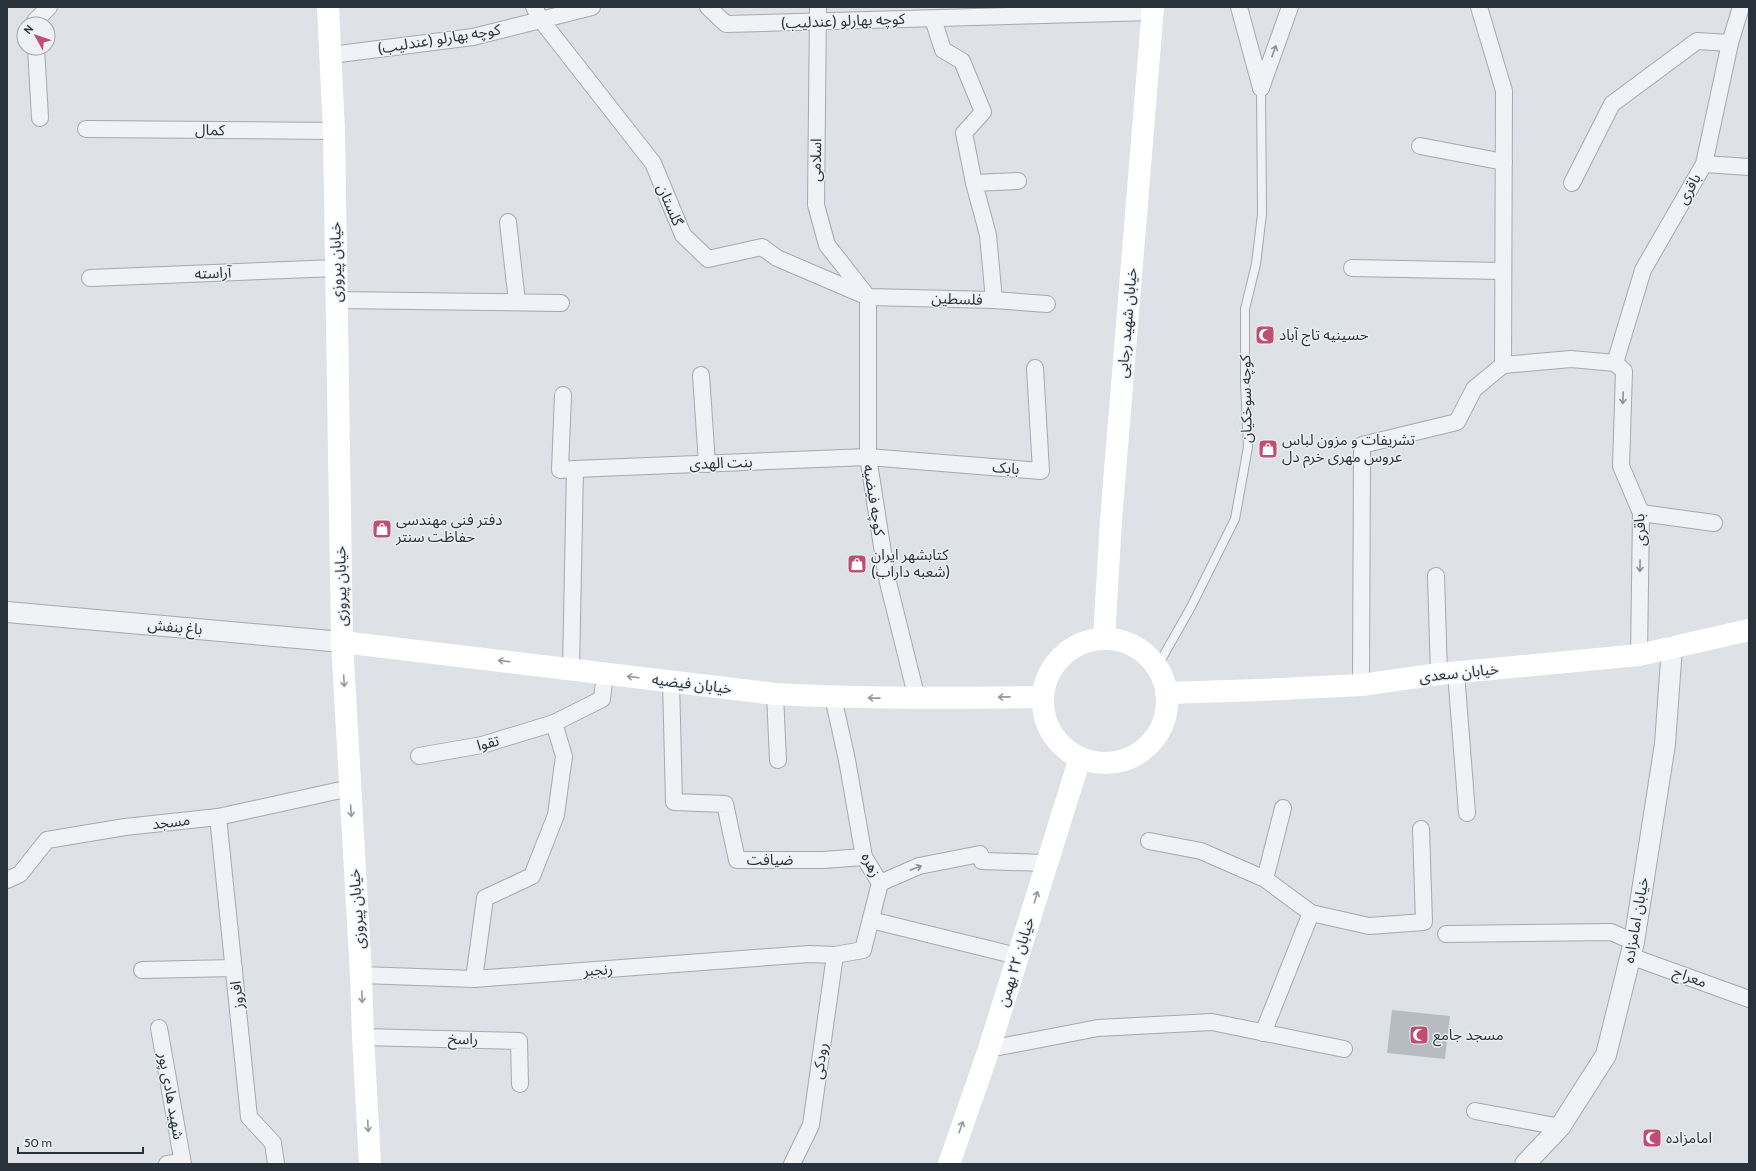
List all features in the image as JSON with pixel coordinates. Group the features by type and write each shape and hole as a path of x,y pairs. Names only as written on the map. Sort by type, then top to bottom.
{"main road":[{"name":"خیابان پیروزی","path":"328,7 334,131 342,642 370,1164"},
{"name":"خیابان شهید رجایی","path":"1104,639 1112,512 1152,9"},
{"name":"خیابان سعدی","path":"1166,693 1361,685 1448,674 1639,655 1749,630"},
{"path":"1104,639 1116,640 1134,647 1149,658 1157,667 1163,680 1166,693 1166,712 1160,729 1149,744 1134,756 1116,762 1098,763 1080,758 1067,750 1056,740 1048,727 1044,712 1043,697 1047,679 1056,663 1069,650 1086,642 1104,639"},
{"name":"خیابان فیضیه","path":"342,642 775,694 917,699 1043,697"},
{"name":"خیابان ۲۲ بهمن","path":"948,1164 989,1049 1080,758"}],"street":[{"path":"40,16 49,7"},
{"name":"کوچه بهارلو (عندلیب)","path":"331,55 473,37 538,13 592,7"},
{"name":"کوچه بهارلو (عندلیب)","path":"708,7 726,24 818,15 932,19 1152,9"},
{"path":"1239,7 1261,88"},
{"path":"1261,88 1290,7"},
{"path":"1479,7 1504,91 1502,271 1503,365"},
{"name":"باقری","path":"1639,655 1641,513 1621,466 1624,371 1615,363 1643,270 1704,164 1730,43 1741,7"},
{"name":"گلستان","path":"538,13 653,163 683,235 708,259 762,247 776,258 868,297"},
{"name":"اسلامی","path":"818,15 816,205 827,244 868,297"},
{"path":"932,19 943,50 962,61 983,112 964,133 974,183 988,235 994,300"},
{"path":"1572,182 1612,104 1697,41 1730,43"},
{"path":"36,56 40,118"},
{"name":"کمال","path":"86,129 334,131"},
{"path":"1420,146 1504,162"},
{"path":"1704,164 1749,168"},
{"path":"974,183 1018,180"},
{"path":"508,222 517,302"},
{"name":"آراسته","path":"90,278 336,268"},
{"path":"1352,268 1502,271"},
{"name":"فلسطین","path":"868,297 994,300 1046,304"},
{"name":"کوچه فیضیه","path":"868,297 868,456 886,578 917,699"},
{"path":"337,300 562,303"},
{"path":"1361,685 1362,446 1457,422 1474,389 1503,365 1571,359 1615,363"},
{"name":"بابک","path":"868,456 1041,471 1035,368"},
{"path":"701,375 707,464"},
{"name":"بنت الهدی","path":"563,395 560,470 868,456"},
{"path":"571,669 575,469"},
{"path":"1641,513 1714,523"},
{"path":"1436,576 1467,813"},
{"name":"باغ بنفش","path":"7,612 342,642"},
{"name":"خیابان امامزاده","path":"1525,1164 1560,1127 1606,1055 1632,949 1666,744 1672,647"},
{"name":"تقوا","path":"419,756 482,745 554,722 602,699 605,673"},
{"name":"ضیافت","path":"671,681 674,802 725,804 737,860 823,860 864,857"},
{"path":"775,694 778,760"},
{"name":"زهره","path":"833,697 847,760 864,857 880,883 919,866 980,854 982,861 1046,863"},
{"path":"474,979 485,898 532,876 556,815 564,756 554,722"},
{"name":"مسجد","path":"7,880 20,874 47,840 125,828 218,817 350,788"},
{"path":"1265,879 1283,808"},
{"name":"افروز","path":"218,817 249,1118 273,1143 276,1164"},
{"path":"1148,841 1201,851 1265,879 1311,913 1369,926 1424,922 1421,829"},
{"path":"880,883 871,920 1017,956"},
{"path":"1263,1033 1311,913"},
{"name":"رنجبر","path":"361,975 474,979 809,954 835,955 863,950 871,920"},
{"name":"معراج","path":"1446,934 1611,932 1632,949 1749,999"},
{"name":"رودکی","path":"792,1164 811,1125 835,955"},
{"path":"142,970 234,968"},
{"path":"989,1049 1098,1028 1212,1022 1344,1049"},
{"name":"شهید هادی پور","path":"160,1028 177,1163"},
{"name":"راسخ","path":"363,1037 519,1041 520,1084"},
{"path":"1475,1111 1560,1127"}],"lane":[{"name":"کوچه سوخکیان","path":"1157,667 1191,607 1235,519 1248,447 1245,383 1245,309 1256,264 1262,214 1261,88"}],"building":[{"name":"مسجد جامع","path":"1392,1010 1450,1016 1445,1059 1387,1053"}],"place":[{"name":"حسینیه تاج آباد","path":"1265,335"},
{"name":"تشریفات و مزون لباس عروس مهری خرم دل","path":"1268,449"},
{"name":"دفتر فنی مهندسی حفاظت سنتر","path":"382,529"},
{"name":"کتابشهر ایران (شعبه داراب)","path":"857,564"},
{"name":"مسجد جامع","path":"1419,1035"},
{"name":"امامزاده","path":"1652,1138"}]}
